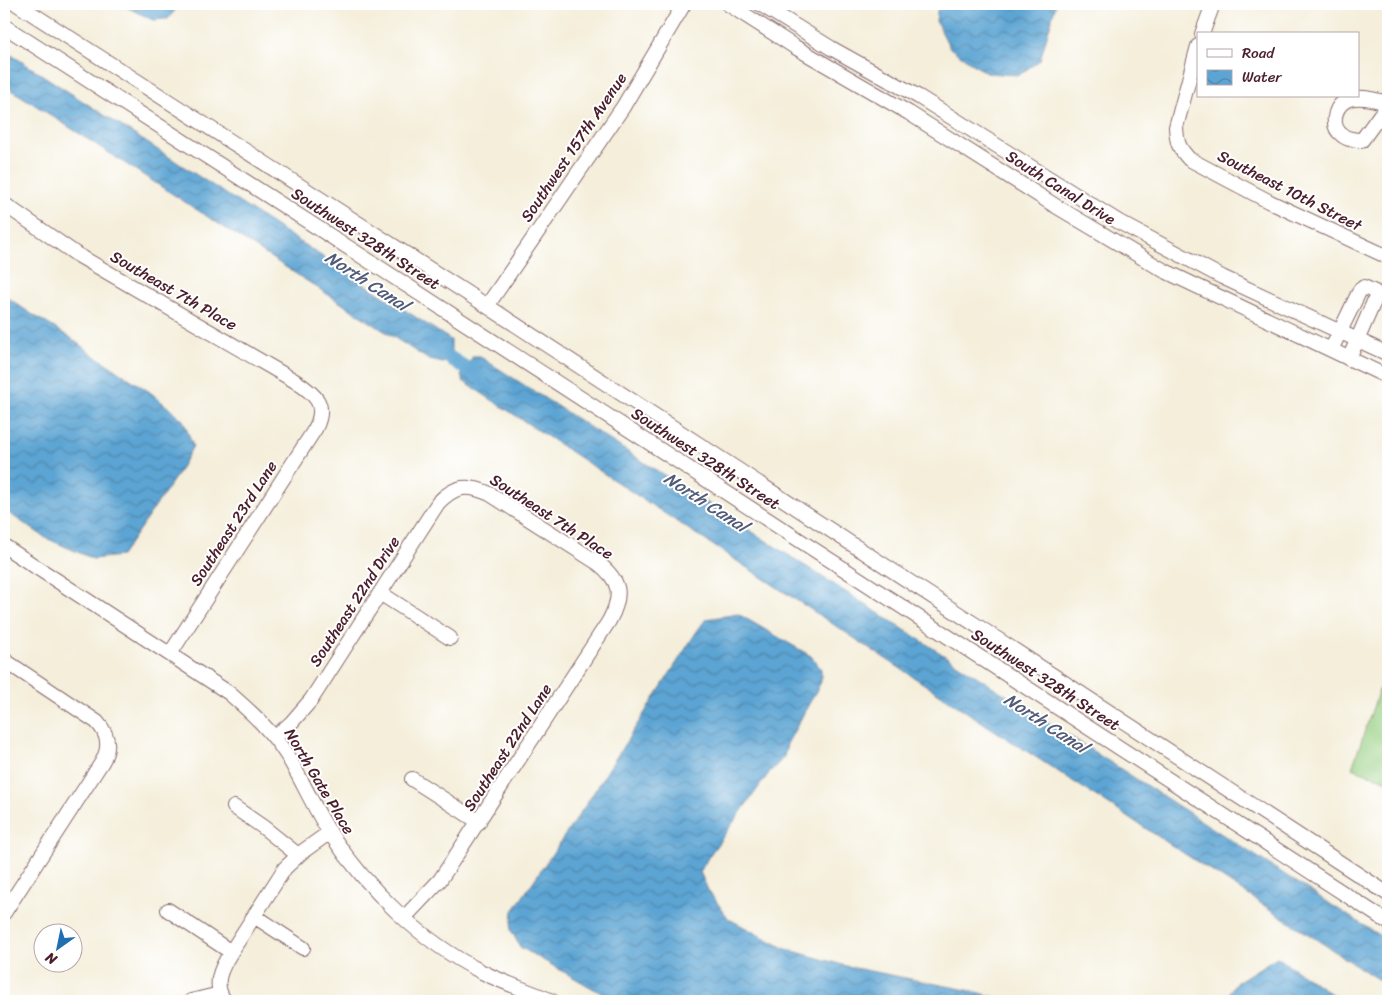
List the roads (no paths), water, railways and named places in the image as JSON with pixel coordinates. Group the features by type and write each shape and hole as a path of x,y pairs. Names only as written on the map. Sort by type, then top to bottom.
{"street":[{"name":"Southwest 328th Street","path":"17,4 487,306 1388,894"},
{"name":"Southwest 157th Avenue","path":"487,306 623,107 684,4"},
{"name":"South Canal Drive","path":"728,4 795,47 909,113 1054,205 1163,270 1388,377"},
{"name":"South Canal Drive","path":"760,4 832,48 919,97 1119,222 1222,277 1388,354"},
{"path":"1203,32 1213,4"},
{"name":"Southwest 328th Street","path":"4,26 363,256 1388,922"},
{"name":"Southeast 10th Street","path":"1197,50 1176,127 1177,141 1180,148 1190,159 1270,202 1388,257"},
{"path":"1388,103 1361,98 1346,101 1336,111 1335,125 1341,135 1351,139 1362,140 1380,115 1388,108"},
{"name":"Southeast 7th Place","path":"4,204 76,254 294,381 316,398 321,410"},
{"path":"1331,350 1360,290 1364,287 1370,288 1375,292 1376,297 1349,359"},
{"name":"Southeast 23rd Lane","path":"170,654 315,429 320,419 321,410"},
{"name":"Southeast 7th Place","path":"464,487 483,491 504,503 598,563 608,572 616,584"},
{"name":"Southeast 22nd Drive","path":"275,737 291,723 311,700 438,503 448,493 464,487"},
{"name":"North Gate Place","path":"4,546 230,693 275,737 287,755 313,806 330,832 358,871 404,918 440,946 471,966 552,1001"},
{"name":"Southeast 22nd Lane","path":"404,918 440,880 609,621 618,600 616,584"},
{"path":"380,593 450,638"},
{"path":"4,660 97,722 108,740 108,748 102,762 4,913"},
{"path":"412,779 479,822"},
{"path":"234,807 298,855"},
{"path":"191,1001 222,997 218,984 220,972 230,952 276,881 285,868 298,855 330,832"},
{"path":"168,910 230,952"},
{"path":"254,916 303,948"}],"water":[{"path":"120,4 180,4 168,19 153,20"},
{"path":"938,4 1056,4 1040,60 1019,75 986,73 950,48 936,21"},
{"name":"North Canal","path":"4,50 451,340 451,352 443,363 429,360 4,85"},
{"path":"4,295 150,392 183,420 193,446 177,475 121,556 93,559 46,538 4,510"},
{"name":"North Canal","path":"473,356 479,356 1388,941 1388,986 463,381 461,376"},
{"path":"738,614 811,656 821,669 821,682 787,744 784,757 769,773 709,856 700,872 708,890 729,919 786,949 850,967 977,992 1008,1001 615,1001 520,947 511,930 513,911 587,803 706,619"},
{"path":"1277,957 1342,1001 1223,1001 1237,982"}],"waterway":[{"name":"North Canal","path":"433,347 480,377"}]}
